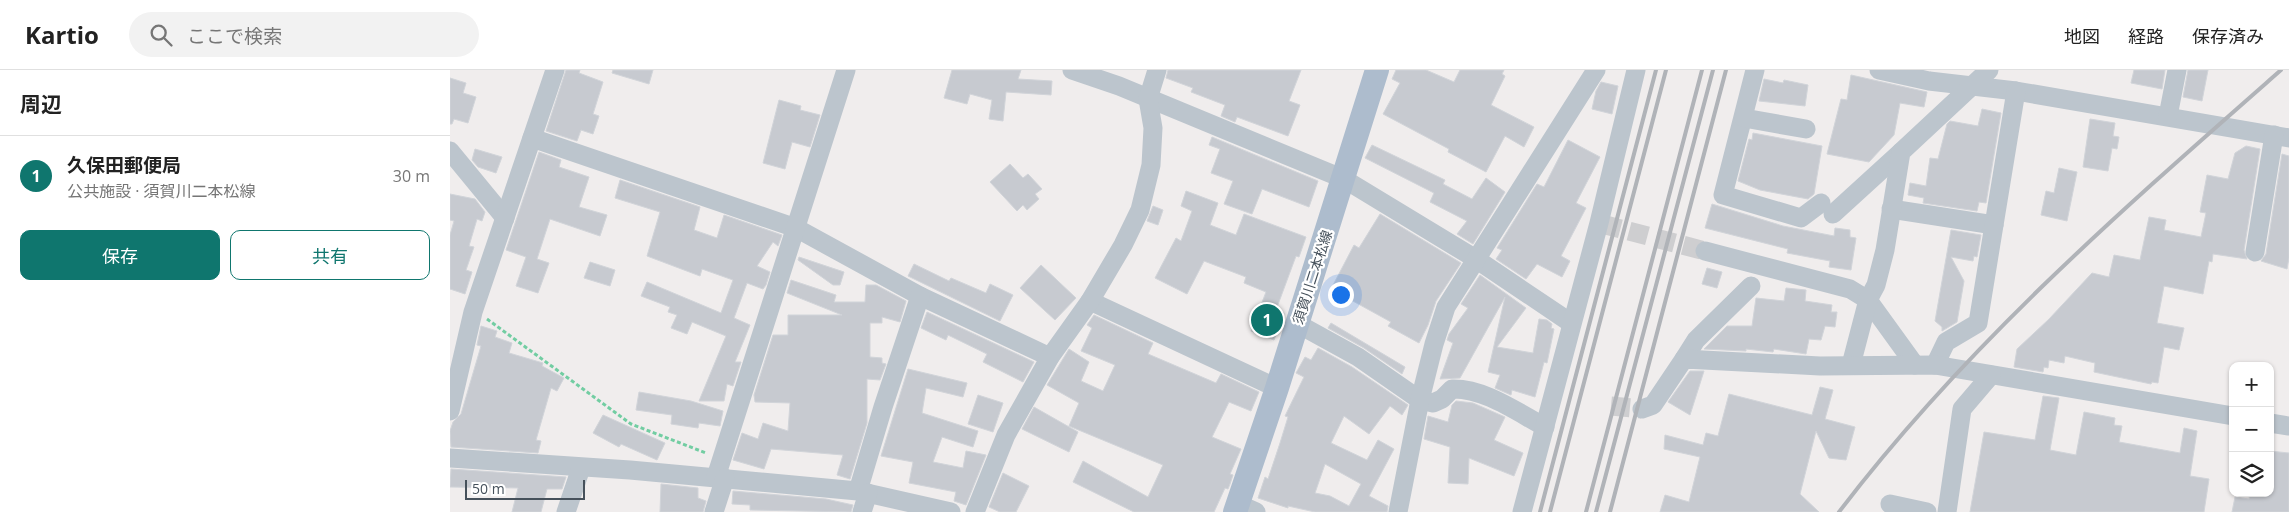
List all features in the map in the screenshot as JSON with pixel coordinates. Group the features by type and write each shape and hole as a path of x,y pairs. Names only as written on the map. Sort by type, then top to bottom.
{"main road":[{"name":"須賀川二本松線","path":"1243,509 1277,388 1377,70"}],"street":[{"path":"450,411 473,312 555,70"},
{"path":"714,512 722,459 846,70"},
{"path":"1072,70 1119,86 1344,179 1476,259 1572,323"},
{"path":"975,512 1006,435 1050,357 1090,301 1124,245 1140,210 1150,165 1154,128 1148,99 1157,70"},
{"path":"1398,512 1420,400 1434,344 1446,307 1596,70"},
{"path":"1522,512 1600,224 1636,70"},
{"path":"1755,70 1723,195 1801,218 1827,208 1900,152 1988,70"},
{"path":"1881,70 1971,87 2016,91 2282,136 2255,252"},
{"path":"2168,116 2177,70"},
{"path":"1935,365 1946,342 1978,323 2016,91"},
{"path":"1744,118 1806,129"},
{"path":"532,138 796,228 920,296 1050,357"},
{"path":"450,151 505,218"},
{"path":"1851,365 1868,300 1876,285 1900,152"},
{"path":"1891,209 1994,224"},
{"path":"1705,251 1841,286 1868,300 1915,365"},
{"path":"1642,410 1653,405 1696,340 1751,286"},
{"path":"862,512 863,492 883,407 920,296"},
{"path":"1090,301 1277,388"},
{"path":"1298,324 1358,357 1420,400 1433,403 1442,399 1452,389 1462,389 1498,402 1545,427"},
{"path":"1684,359 1820,366 1935,365 2229,415"},
{"path":"1947,512 1962,409 1990,375"},
{"path":"2274,424 2289,426"},
{"path":"450,458 720,478 863,492 905,500 950,512"},
{"path":"566,512 581,468"},
{"path":"1890,504 1928,512"}],"path":[{"path":"473,312 490,321 631,424 722,459"}],"building":[{"path":"566,70 580,70 579,73 603,82 593,114 599,116 593,134 581,130 577,141 546,131"},
{"path":"613,70 653,70 649,84 612,73"},
{"path":"952,70 1021,70 1018,79 1052,81 1051,95 1006,92 1003,121 989,119 992,100 970,94 967,104 944,98"},
{"path":"1168,70 1301,70 1289,101 1300,105 1288,136 1237,117 1235,122 1221,116 1225,105 1191,92 1193,88 1166,78"},
{"path":"1396,70 1426,70 1454,82 1460,70 1504,70 1502,74 1505,76 1491,105 1534,127 1524,147 1505,136 1486,172 1448,152 1449,149 1383,114 1400,83 1392,79"},
{"path":"2134,70 2165,70 2162,89 2131,83"},
{"path":"2188,70 2208,70 2202,101 2183,97"},
{"path":"1851,75 1927,92 1924,107 1900,103 1894,135 1869,162 1827,154 1841,99 1847,100"},
{"path":"450,78 466,83 463,93 476,97 468,123 454,119 452,124 450,124"},
{"path":"1764,79 1783,83 1784,80 1808,85 1805,106 1759,101"},
{"path":"1601,82 1618,86 1612,114 1592,109 1596,91"},
{"path":"779,100 801,106 800,110 820,115 810,147 792,142 785,169 763,163"},
{"path":"1982,109 2001,113 1986,203 1979,202 1977,211 1923,203 1924,198 1908,195 1910,183 1926,186 1930,158 1938,159 1947,124 1950,121 1978,126"},
{"path":"2090,119 2115,123 2113,136 2119,137 2117,149 2112,148 2108,171 2083,167"},
{"path":"1753,133 1822,146 1814,194 1808,199 1760,190 1738,181 1749,139 1752,140"},
{"path":"1212,137 1318,181 1309,207 1262,189 1252,214 1224,204 1233,181 1211,173 1220,149 1209,145"},
{"path":"1568,140 1600,157 1576,203 1586,208 1561,256 1570,261 1562,277 1537,264 1526,279 1496,259 1502,250 1497,248 1537,184 1544,187"},
{"path":"1372,145 1445,180 1443,184 1472,199 1486,178 1505,192 1473,244 1457,234 1467,221 1430,202 1434,193 1365,158"},
{"path":"2246,146 2260,149 2244,250 2247,259 2213,254 2212,262 2209,261 2203,294 2164,286 2157,323 2184,328 2179,350 2164,347 2158,383 2152,382 2151,384 2094,372 2095,363 2065,356 2064,363 2049,360 2048,368 2044,367 2043,372 2014,367 2017,349 2049,319 2092,273 2109,277 2114,255 2140,260 2149,217 2166,220 2164,230 2201,237 2206,213 2200,212 2207,175 2228,179 2235,153"},
{"path":"475,149 502,157 496,173 478,167 472,160"},
{"path":"539,152 561,160 559,167 589,177 579,207 607,215 600,236 550,219 537,259 549,263 538,293 516,286 526,257 506,250"},
{"path":"2282,154 2289,156 2289,258 2287,269 2261,261 2266,254"},
{"path":"1010,164 1023,178 1028,174 1042,189 1035,194 1039,199 1027,210 1023,205 1017,211 990,182"},
{"path":"2059,168 2077,172 2067,221 2041,215 2046,191 2054,193"},
{"path":"620,180 700,207 694,230 717,238 724,215 782,235 778,246 773,242 757,266 770,272 766,285 763,289 747,283 734,318 750,325 735,362 741,362 733,386 727,384 724,401 699,401 726,336 692,322 687,334 671,328 677,315 668,312 670,307 641,296 647,282 721,313 733,280 702,269 700,276 647,256 660,212 615,198"},
{"path":"1186,191 1218,203 1210,225 1236,235 1244,214 1306,237 1299,257 1296,256 1276,310 1284,313 1274,340 1251,331 1266,292 1244,283 1246,277 1204,261 1187,294 1155,278 1176,238 1181,241 1192,211 1181,206"},
{"path":"450,194 475,199 485,212 482,221 477,219 469,246 474,247 466,270 472,272 465,294 450,289 450,235 454,221 450,220"},
{"path":"1712,204 1783,226 1834,236 1835,228 1850,230 1850,237 1856,238 1851,270 1829,267 1830,261 1787,253 1788,249 1705,228"},
{"path":"1153,206 1163,210 1158,225 1147,221"},
{"path":"1380,214 1461,263 1436,301 1428,325 1419,343 1388,326 1391,322 1331,289 1354,245 1359,248"},
{"path":"1951,230 1981,235 1977,257 1974,256 1973,261 1951,257 1964,281 1957,322 1942,331 1942,327 1935,321"},
{"path":"799,257 844,272 840,285 833,285 798,260"},
{"path":"590,262 615,270 610,286 584,278"},
{"path":"914,264 949,281 951,278 986,293 990,284 1013,295 1000,321 908,276"},
{"path":"1041,265 1076,298 1055,320 1020,288"},
{"path":"1707,268 1722,272 1717,288 1702,284"},
{"path":"1480,275 1526,308 1497,347 1533,353 1539,319 1547,320 1552,324 1551,328 1554,329 1547,363 1544,362 1535,397 1512,390 1511,395 1495,388 1500,375 1488,372 1505,297 1460,378 1440,379 1453,343 1447,340 1449,334 1468,308 1461,304"},
{"path":"791,280 836,295 834,302 865,302 866,285 876,285 906,301 900,322 882,317 882,323 870,323 870,357 882,358 882,363 886,364 880,380 867,379 867,423 850,479 837,475 843,455 771,449 764,469 733,460 742,433 758,439 763,423 788,431 790,403 755,402 754,395 773,335 788,335 788,315 842,315 787,293"},
{"path":"1786,288 1806,290 1805,301 1832,305 1831,312 1837,312 1835,327 1825,326 1821,340 1809,339 1806,354 1774,349 1773,352 1746,349 1746,351 1704,349 1727,326 1752,326 1756,298 1784,301"},
{"path":"927,312 1034,362 1023,382 983,362 987,354 948,335 946,340 921,328"},
{"path":"1094,315 1153,343 1148,354 1216,383 1221,374 1259,392 1251,411 1229,402 1212,437 1241,449 1230,474 1233,475 1228,489 1225,488 1214,512 1134,512 1073,482 1083,461 1148,497 1163,465 1069,426 1079,403 1047,385 1069,349 1089,362 1081,381 1103,391 1115,365 1081,351 1092,328 1087,325"},
{"path":"1331,323 1405,367 1402,374 1364,348 1328,328"},
{"path":"481,326 497,331 495,337 512,343 509,353 543,363 542,366 564,378 557,391 551,388 536,440 541,441 538,453 451,447 450,431 453,422 461,414 481,346 477,345"},
{"path":"1318,348 1352,367 1408,405 1402,415 1390,406 1369,434 1344,416 1331,443 1367,460 1378,440 1394,449 1369,496 1388,506 1387,512 1315,512 1288,506 1288,508 1258,498 1265,477 1268,479 1280,443 1288,417 1285,416 1304,377 1296,373 1305,357 1311,360","holes":["1325,464 1361,484 1349,506 1330,496 1315,493"]},
{"path":"908,369 967,383 963,397 926,388 922,413 978,431 973,447 942,437 933,462 963,468 966,451 986,455 966,505 954,501 956,492 909,483 913,462 881,456"},
{"path":"1690,371 1704,371 1690,415 1668,402"},
{"path":"1820,387 1833,390 1825,419 1855,427 1846,460 1829,458 1816,431 1800,494 1819,512 1660,512 1665,495 1689,502 1700,457 1664,449 1665,435 1703,445 1706,433 1718,436 1729,394 1812,415"},
{"path":"639,392 691,401 723,411 720,426 699,423 698,428 671,424 672,415 636,410"},
{"path":"978,395 1003,403 993,432 968,424"},
{"path":"2043,396 2059,398 2050,450 2076,455 2084,412 2115,418 2114,425 2122,426 2119,442 2180,453 2184,428 2197,431 2190,476 2209,479 2204,512 1970,512 1984,432 2035,440"},
{"path":"1456,401 1473,403 1505,417 1494,440 1523,453 1514,476 1469,458 1468,484 1448,483 1450,447 1424,439 1428,416 1448,422 1452,405"},
{"path":"1034,407 1078,432 1069,452 1022,429"},
{"path":"603,415 665,443 657,460 621,444 619,447 593,433"},
{"path":"2274,451 2289,453 2289,512 2232,512 2235,497 2249,499 2249,497 2274,497"},
{"path":"451,469 566,477 562,489 547,489 541,512 512,512 518,488 450,487"},
{"path":"1003,473 1029,486 1016,512 1000,512 989,507"},
{"path":"661,484 698,488 698,498 706,501 703,512 660,512"},
{"path":"733,491 826,499 853,505 851,512 750,510 750,505 732,504"}],"tunnel":[{"path":"1602,224 1705,251"},
{"path":"1611,406 1642,409"}],"railway":[{"path":"1540,512 1656,70"},
{"path":"1550,512 1666,70"},
{"path":"1586,512 1702,70"},
{"path":"1596,512 1713,70"},
{"path":"1610,512 1726,70"},
{"path":"1839,512 1888,451 1993,335 2106,226 2281,70"}],"place":[{"name":"久保田郵便局","path":"1267,320"}]}
